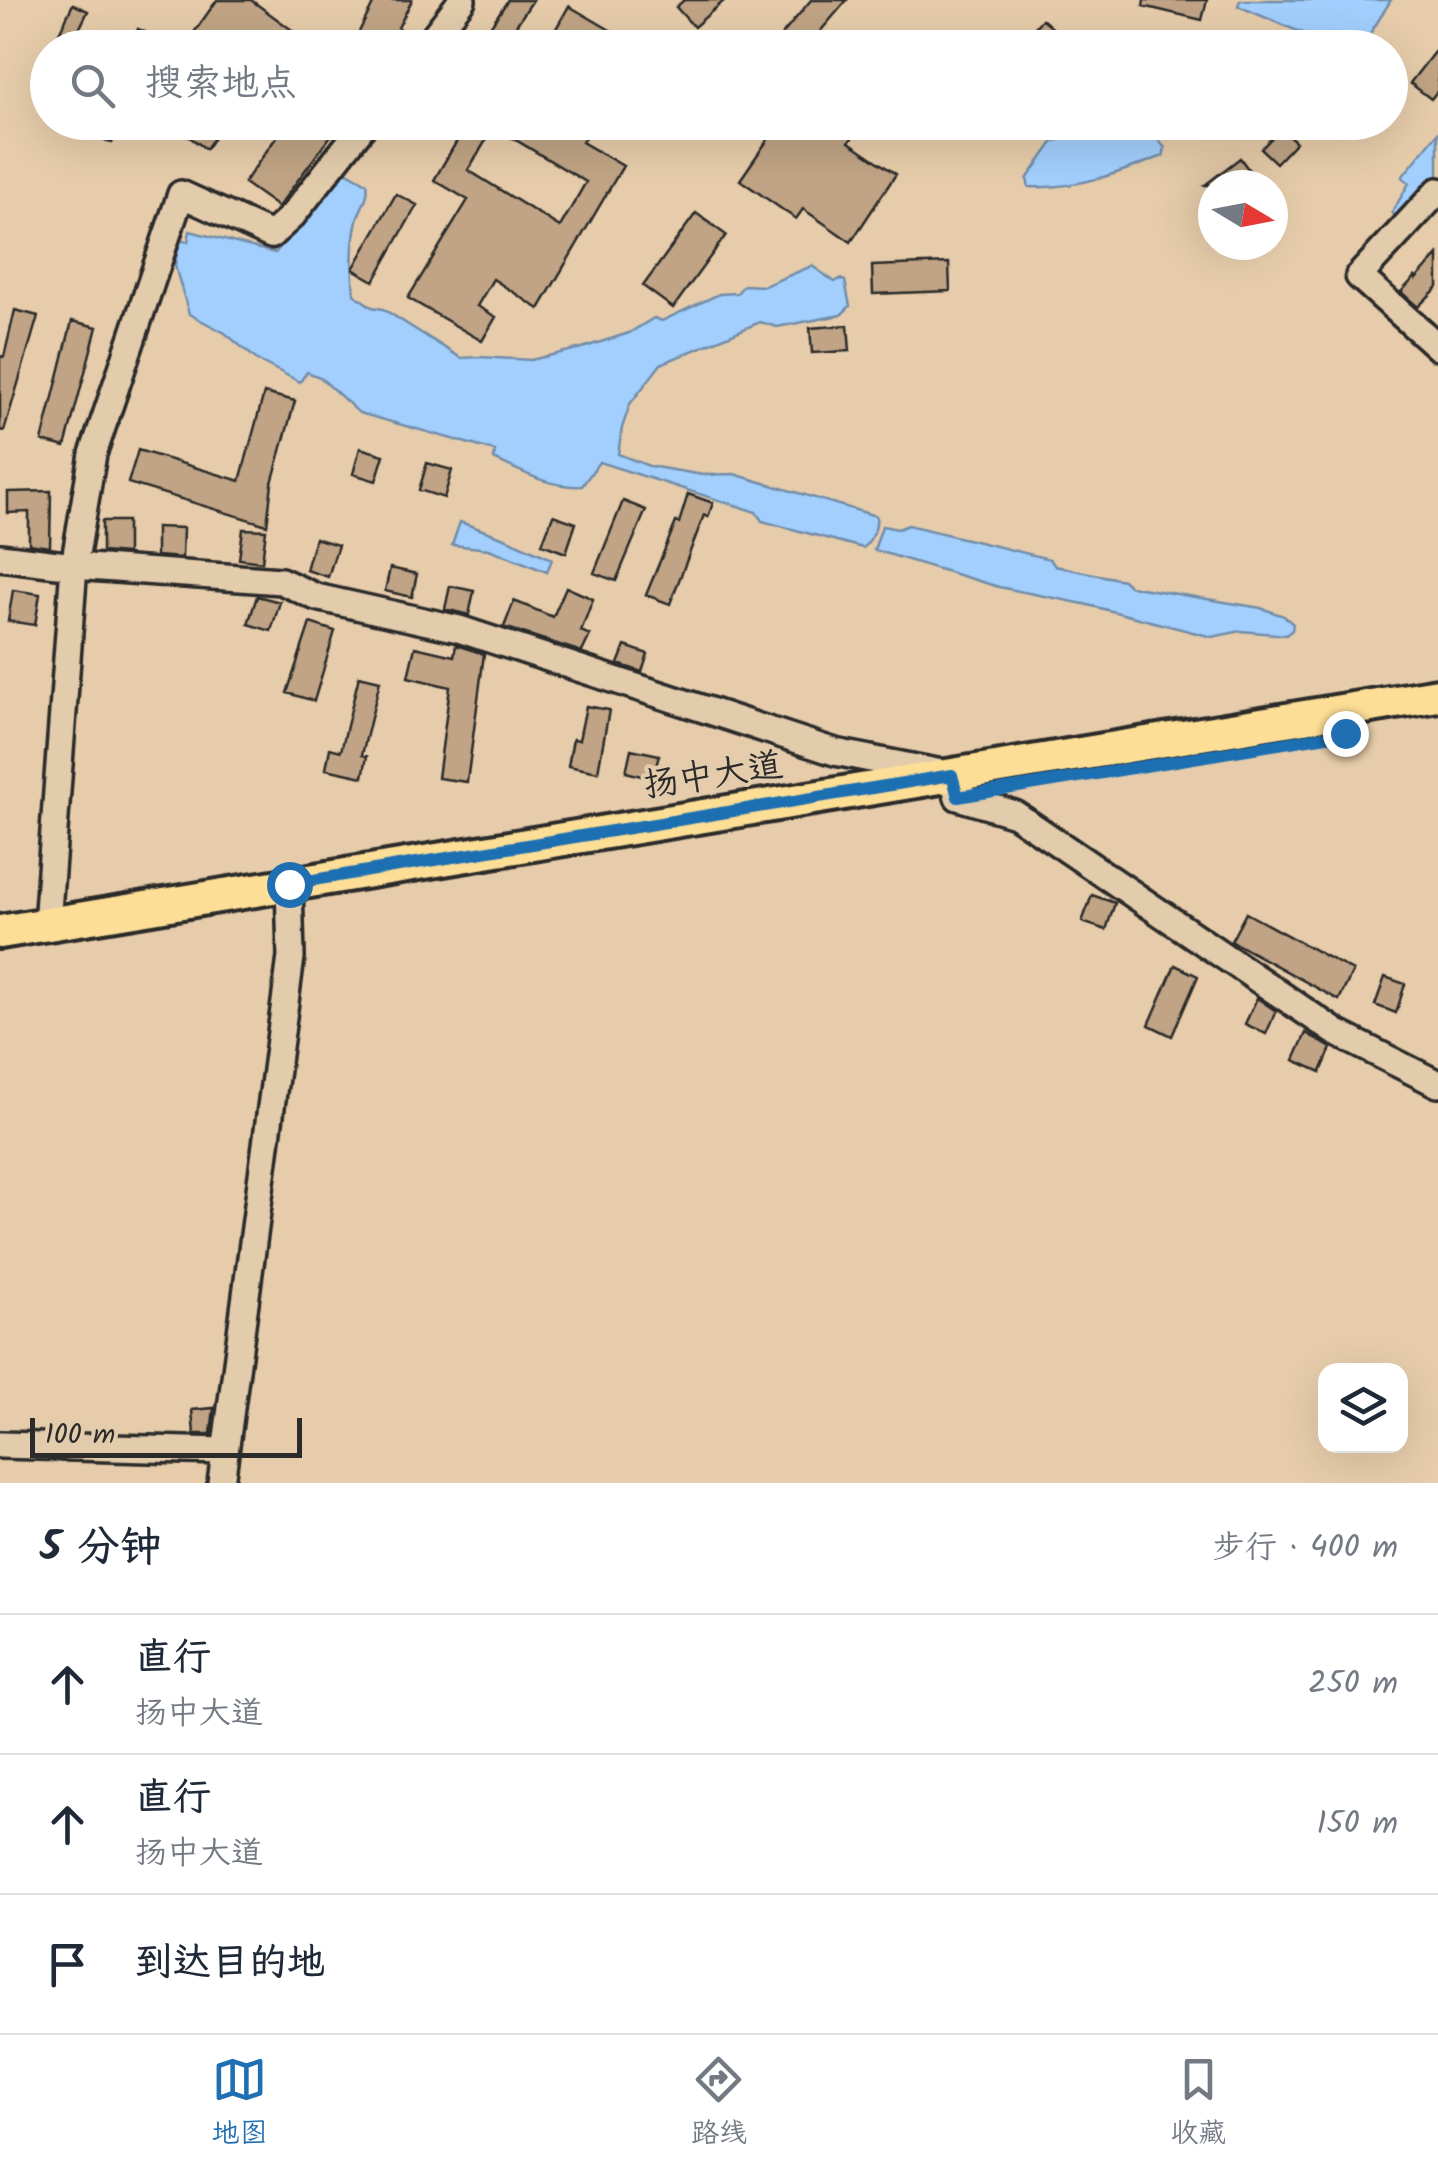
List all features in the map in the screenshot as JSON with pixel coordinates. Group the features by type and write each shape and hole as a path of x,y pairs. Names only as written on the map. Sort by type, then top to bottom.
{"main road":[{"name":"扬中大道","path":"955,786 1438,694"},
{"name":"扬中大道","path":"0,953 48,935 289,895 955,786 1438,717"},
{"name":"扬中大道","path":"0,932 48,935"}],"street":[{"path":"438,30 462,0"},
{"path":"48,935 74,566 92,454 181,194 270,235 292,216 352,140"},
{"path":"1438,190 1358,276 1438,348"},
{"path":"0,557 280,581 316,597 458,629 835,752 955,786 1015,814 1337,1033 1438,1084"},
{"path":"221,1483 291,957 289,895"},
{"path":"0,1445 224,1451"}],"water":[{"path":"1240,0 1391,0 1372,30 1295,30 1238,6"},
{"path":"1438,133 1438,175 1399,218 1392,213 1409,183 1402,177"},
{"path":"1158,140 1165,148 1163,156 1114,174 1080,183 1029,187 1027,179 1054,141"},
{"path":"344,170 367,183 368,188 354,239 354,294 461,358 531,360 582,348 629,333 654,318 662,321 719,294 737,293 744,285 764,286 812,266 835,282 845,281 850,306 841,315 777,327 760,322 661,364 630,404 618,454 649,466 703,475 734,474 876,516 869,541 863,548 762,521 756,512 599,462 582,486 536,478 494,459 495,451 359,413 320,377 307,372 300,382 257,360 225,333 189,314 175,266 179,240 188,242 190,231 275,253"},
{"path":"460,522 552,559 547,572 489,549 452,545"},
{"path":"908,525 1050,559 1055,566 1123,580 1129,586 1261,608 1284,616 1293,624 1292,630 1286,635 1241,631 1212,637 999,587 874,550 882,526 898,529"}],"building":[{"path":"217,0 251,0 292,30 196,30"},
{"path":"375,0 412,0 398,28 401,30 360,30"},
{"path":"508,0 533,0 513,30 488,30"},
{"path":"684,0 725,0 694,27 676,7"},
{"path":"811,0 847,0 821,30 786,30"},
{"path":"1144,0 1207,0 1202,20 1143,6"},
{"path":"73,4 88,11 79,30 61,30"},
{"path":"569,6 610,30 555,30"},
{"path":"1042,19 1055,30 1033,30"},
{"path":"1438,47 1438,90 1431,99 1410,83"},
{"path":"194,140 212,140 206,149"},
{"path":"274,140 328,140 278,207 244,183"},
{"path":"457,140 486,140 468,170 560,227 586,182 516,140 583,140 623,166 539,309 493,279 477,306 496,317 482,341 408,298 468,200 434,180"},
{"path":"768,140 850,140 896,174 851,242 803,209 796,219 740,180"},
{"path":"1270,140 1296,142 1276,163 1261,149"},
{"path":"1240,158 1249,170 1224,170"},
{"path":"396,194 417,205 374,281 353,269"},
{"path":"696,213 726,235 673,308 643,286"},
{"path":"1438,255 1438,287 1418,307 1401,292"},
{"path":"949,263 950,291 873,294 872,266"},
{"path":"15,310 38,316 4,431 0,430 0,356 4,357"},
{"path":"72,321 97,327 65,447 42,441"},
{"path":"848,325 850,351 812,353 810,328"},
{"path":"264,393 295,401 272,483 267,525 128,483 138,450 240,481"},
{"path":"360,448 384,455 376,481 353,474"},
{"path":"427,463 452,470 444,498 419,490"},
{"path":"51,491 50,547 29,544 29,512 8,513 8,492"},
{"path":"688,494 713,503 708,517 704,515 670,604 646,595"},
{"path":"623,501 646,510 616,581 594,573"},
{"path":"553,515 576,523 566,553 542,544"},
{"path":"102,521 127,521 127,554 102,552"},
{"path":"156,527 183,528 182,558 156,556"},
{"path":"243,529 266,530 262,562 239,559"},
{"path":"315,538 338,545 328,577 306,570"},
{"path":"390,568 417,574 412,597 385,591"},
{"path":"450,586 474,591 469,615 445,609"},
{"path":"566,587 593,599 581,631 590,635 582,652 504,627 514,601 553,617"},
{"path":"13,590 40,594 35,625 8,621"},
{"path":"257,596 280,602 271,631 248,624"},
{"path":"310,623 335,631 314,701 287,693"},
{"path":"456,645 484,654 467,782 438,778 450,687 408,677 415,647 454,656"},
{"path":"625,646 648,654 642,672 618,664"},
{"path":"359,676 380,681 362,755 367,756 363,777 326,769 330,748 341,751"},
{"path":"586,706 609,710 598,772 568,766 573,739 579,740"},
{"path":"631,749 659,755 653,779 626,772"},
{"path":"1092,895 1115,903 1106,930 1082,922"},
{"path":"1246,913 1353,971 1339,1000 1231,941"},
{"path":"1175,965 1198,976 1172,1036 1149,1025"},
{"path":"1385,977 1405,984 1396,1013 1375,1005"},
{"path":"1257,998 1276,1011 1266,1034 1245,1024"},
{"path":"1306,1033 1331,1048 1321,1072 1294,1060"},
{"path":"214,1408 211,1434 194,1434 192,1410"}],"route":[{"path":"289,884 952,775 958,797 1345,733"}]}
